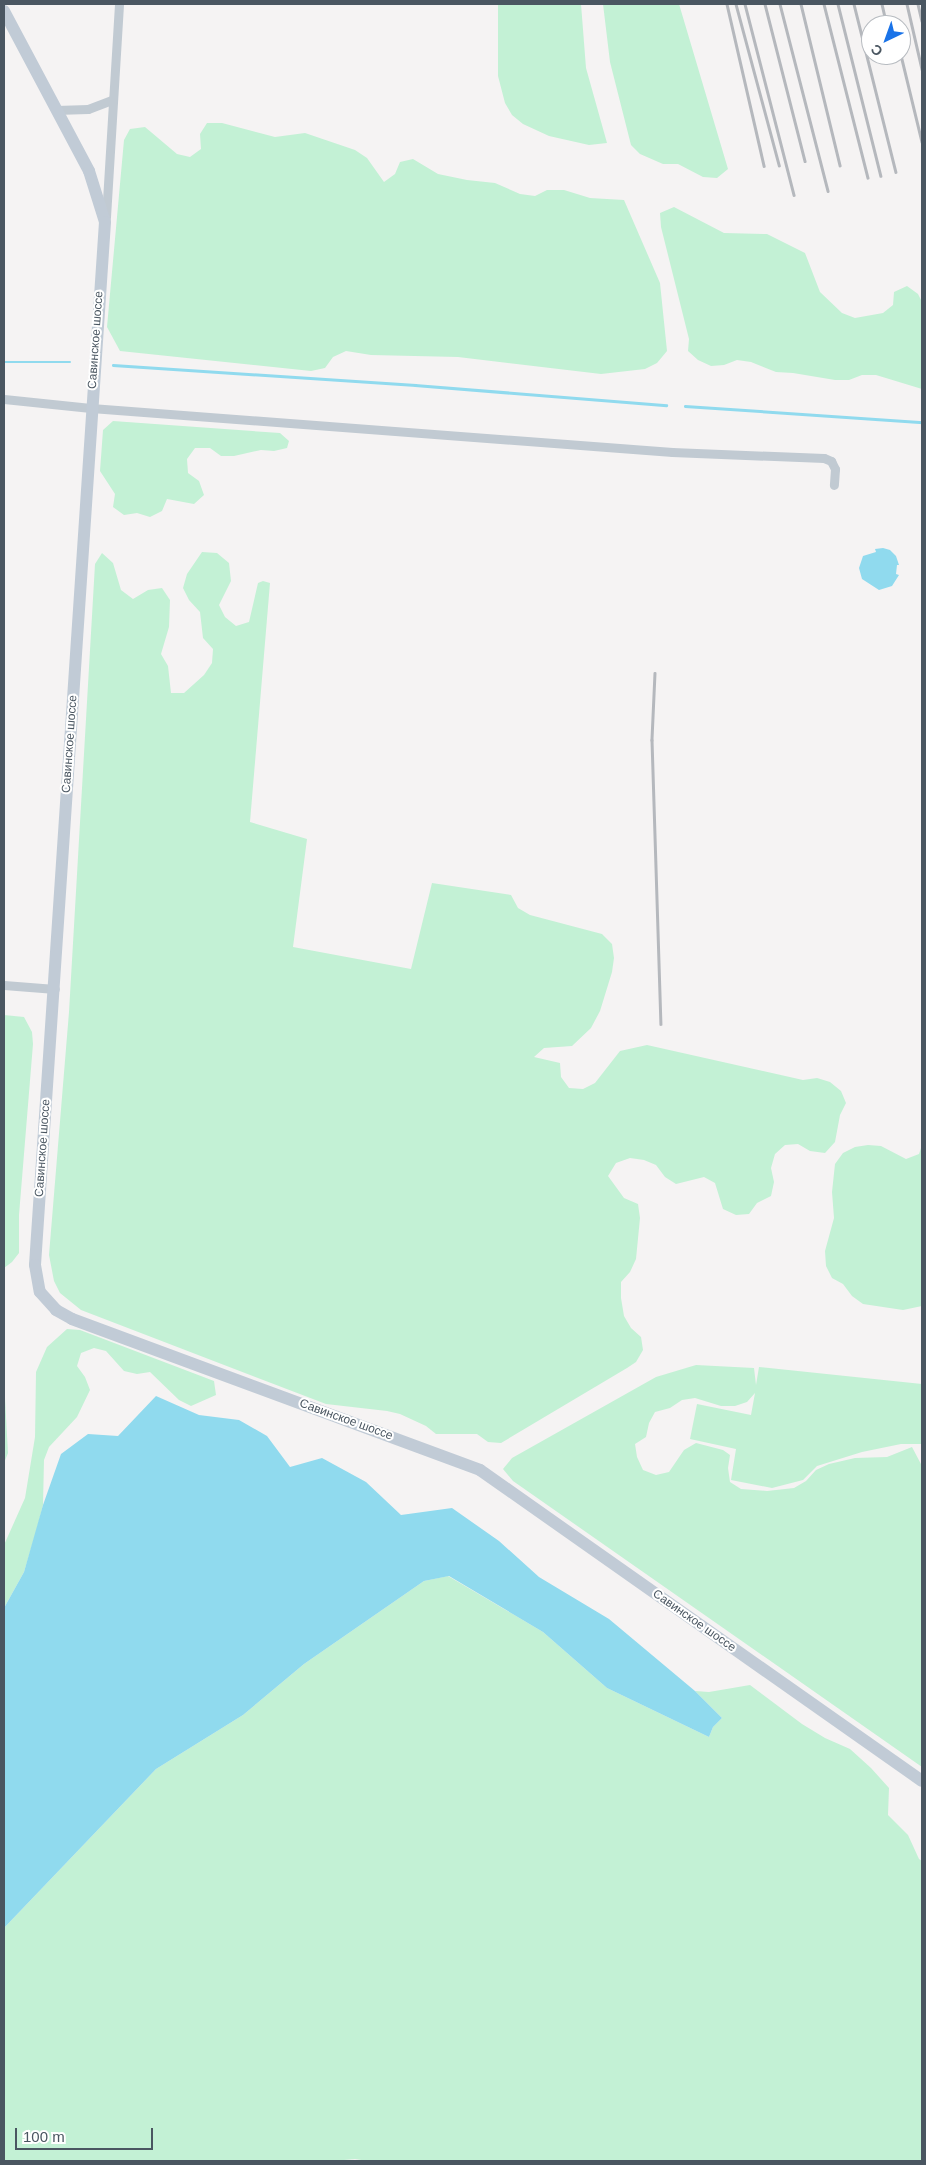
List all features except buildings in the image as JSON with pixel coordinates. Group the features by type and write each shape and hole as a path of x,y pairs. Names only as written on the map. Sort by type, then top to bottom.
{"street":[{"path":"105,222 119,4"},
{"name":"Савинское шоссе","path":"4,11 88,171 100,201 105,222 91,408 55,990 35,1265 36,1280 40,1292 46,1302 72,1319 480,1470 922,1781"},
{"path":"56,110 88,109 112,100"},
{"path":"4,399 91,408 672,452 824,458 831,462 835,469 834,485"},
{"path":"4,985 55,990"}],"green space":[{"path":"498,4 581,4 586,68 607,143 589,145 549,136 523,124 512,115 505,103 498,76"},
{"path":"603,4 679,4 728,169 717,178 703,177 678,164 663,164 640,154 631,145 610,62"},
{"path":"207,123 222,123 275,137 305,133 355,150 367,158 384,182 395,174 400,162 413,159 438,174 495,183 520,194 535,196 547,190 564,190 590,198 624,200 660,283 667,351 657,363 645,369 601,374 458,357 371,355 346,351 333,357 325,368 311,371 120,351 107,327 124,140 130,129 145,127 177,154 190,157 201,149 200,134"},
{"path":"674,207 724,233 767,234 805,253 820,292 842,313 855,318 883,313 893,305 894,292 907,286 918,294 922,302 922,389 876,375 862,375 849,380 835,380 776,372 751,362 737,360 724,365 711,366 698,360 688,351 689,339 661,227 660,213"},
{"path":"113,421 280,433 289,441 287,448 274,451 261,450 234,456 221,456 210,448 195,448 187,459 188,473 199,481 204,495 194,504 167,499 162,511 150,517 137,513 124,515 113,507 115,494 100,471 103,430"},
{"path":"202,552 217,553 229,563 231,581 219,605 225,617 236,626 249,622 258,583 263,581 270,583 250,822 307,839 293,947 411,969 432,883 511,895 518,908 530,915 602,934 612,944 614,958 612,972 600,1011 591,1028 572,1046 544,1048 534,1057 560,1063 561,1077 569,1088 583,1089 595,1083 620,1051 647,1045 803,1080 817,1078 830,1082 841,1091 846,1103 840,1115 835,1142 825,1153 810,1151 798,1144 785,1145 775,1154 771,1168 774,1182 771,1196 757,1203 749,1214 736,1215 723,1209 715,1183 704,1177 676,1184 665,1177 656,1165 644,1160 630,1158 616,1163 608,1176 624,1198 638,1204 640,1218 636,1259 630,1272 621,1282 621,1298 624,1316 631,1328 641,1337 643,1350 636,1362 627,1368 501,1443 488,1442 477,1434 436,1434 426,1426 400,1414 387,1411 326,1404 81,1310 60,1293 54,1281 49,1255 69,1012 95,564 102,553 113,563 121,590 133,599 148,590 162,588 170,600 169,627 161,654 168,666 171,693 184,693 204,675 212,663 213,649 203,638 200,612 189,600 183,588 187,574"},
{"path":"4,1015 24,1017 32,1032 33,1044 19,1215 19,1253 4,1268"},
{"path":"922,1145 922,1306 903,1310 863,1304 852,1296 843,1284 832,1278 826,1266 825,1251 834,1218 832,1192 835,1164 843,1153 855,1147 881,1146 906,1159 919,1154"},
{"path":"67,1329 80,1330 214,1381 216,1395 191,1406 179,1400 150,1372 137,1374 124,1371 106,1351 94,1348 81,1353 77,1366 85,1377 90,1390 77,1417 49,1447 44,1460 43,1505 36,1532 24,1572 4,1608 4,1545 25,1498 35,1437 36,1372 47,1347"},
{"path":"696,1365 754,1368 756,1385 759,1367 922,1384 922,1444 901,1444 862,1452 817,1466 803,1480 772,1488 731,1480 736,1449 690,1439 697,1404 751,1415 755,1393 747,1402 735,1406 721,1406 695,1398 682,1400 670,1408 655,1412 649,1423 646,1437 635,1444 637,1457 643,1470 656,1475 669,1472 684,1450 696,1443 723,1450 730,1455 728,1468 730,1482 741,1489 767,1491 794,1488 806,1481 816,1470 829,1464 855,1458 887,1457 912,1447 922,1466 922,1767 513,1481 503,1469 512,1458 656,1377"},
{"path":"4,1380 8,1453 4,1463"},
{"path":"448,1576 543,1632 607,1688 709,1737 713,1727 722,1718 695,1691 709,1692 750,1685 802,1724 825,1738 850,1749 889,1788 888,1815 908,1835 919,1859 922,1861 922,2161 368,2161 355,2159 333,2161 4,2161 4,1928 156,1769 243,1715 304,1664 424,1581"}],"water":[{"path":"883,548 890,550 896,556 899,565 897,565 896,574 899,575 892,586 879,590 862,579 859,568 863,556 876,552 875,549"},
{"path":"156,1396 199,1415 239,1420 267,1436 290,1467 322,1458 366,1482 401,1515 452,1508 499,1541 539,1577 609,1619 695,1691 722,1718 713,1727 709,1737 607,1688 543,1632 449,1576 424,1581 304,1664 243,1715 156,1769 4,1928 4,1608 24,1572 43,1505 61,1454 88,1434 118,1436"}],"waterway":[{"path":"4,362 70,362"},
{"path":"113,365 415,385 666,405"},
{"path":"685,406 922,422"}],"railway":[{"path":"727,4 764,166"},
{"path":"736,4 779,165"},
{"path":"745,4 794,195"},
{"path":"765,4 805,161"},
{"path":"780,4 828,191"},
{"path":"801,4 840,165"},
{"path":"824,4 868,178"},
{"path":"838,4 881,176"},
{"path":"854,4 896,172"},
{"path":"882,4 885,15"},
{"path":"907,4 922,69"},
{"path":"918,4 922,21"},
{"path":"903,65 922,142"},
{"path":"655,673 652,740 661,1024"}]}
